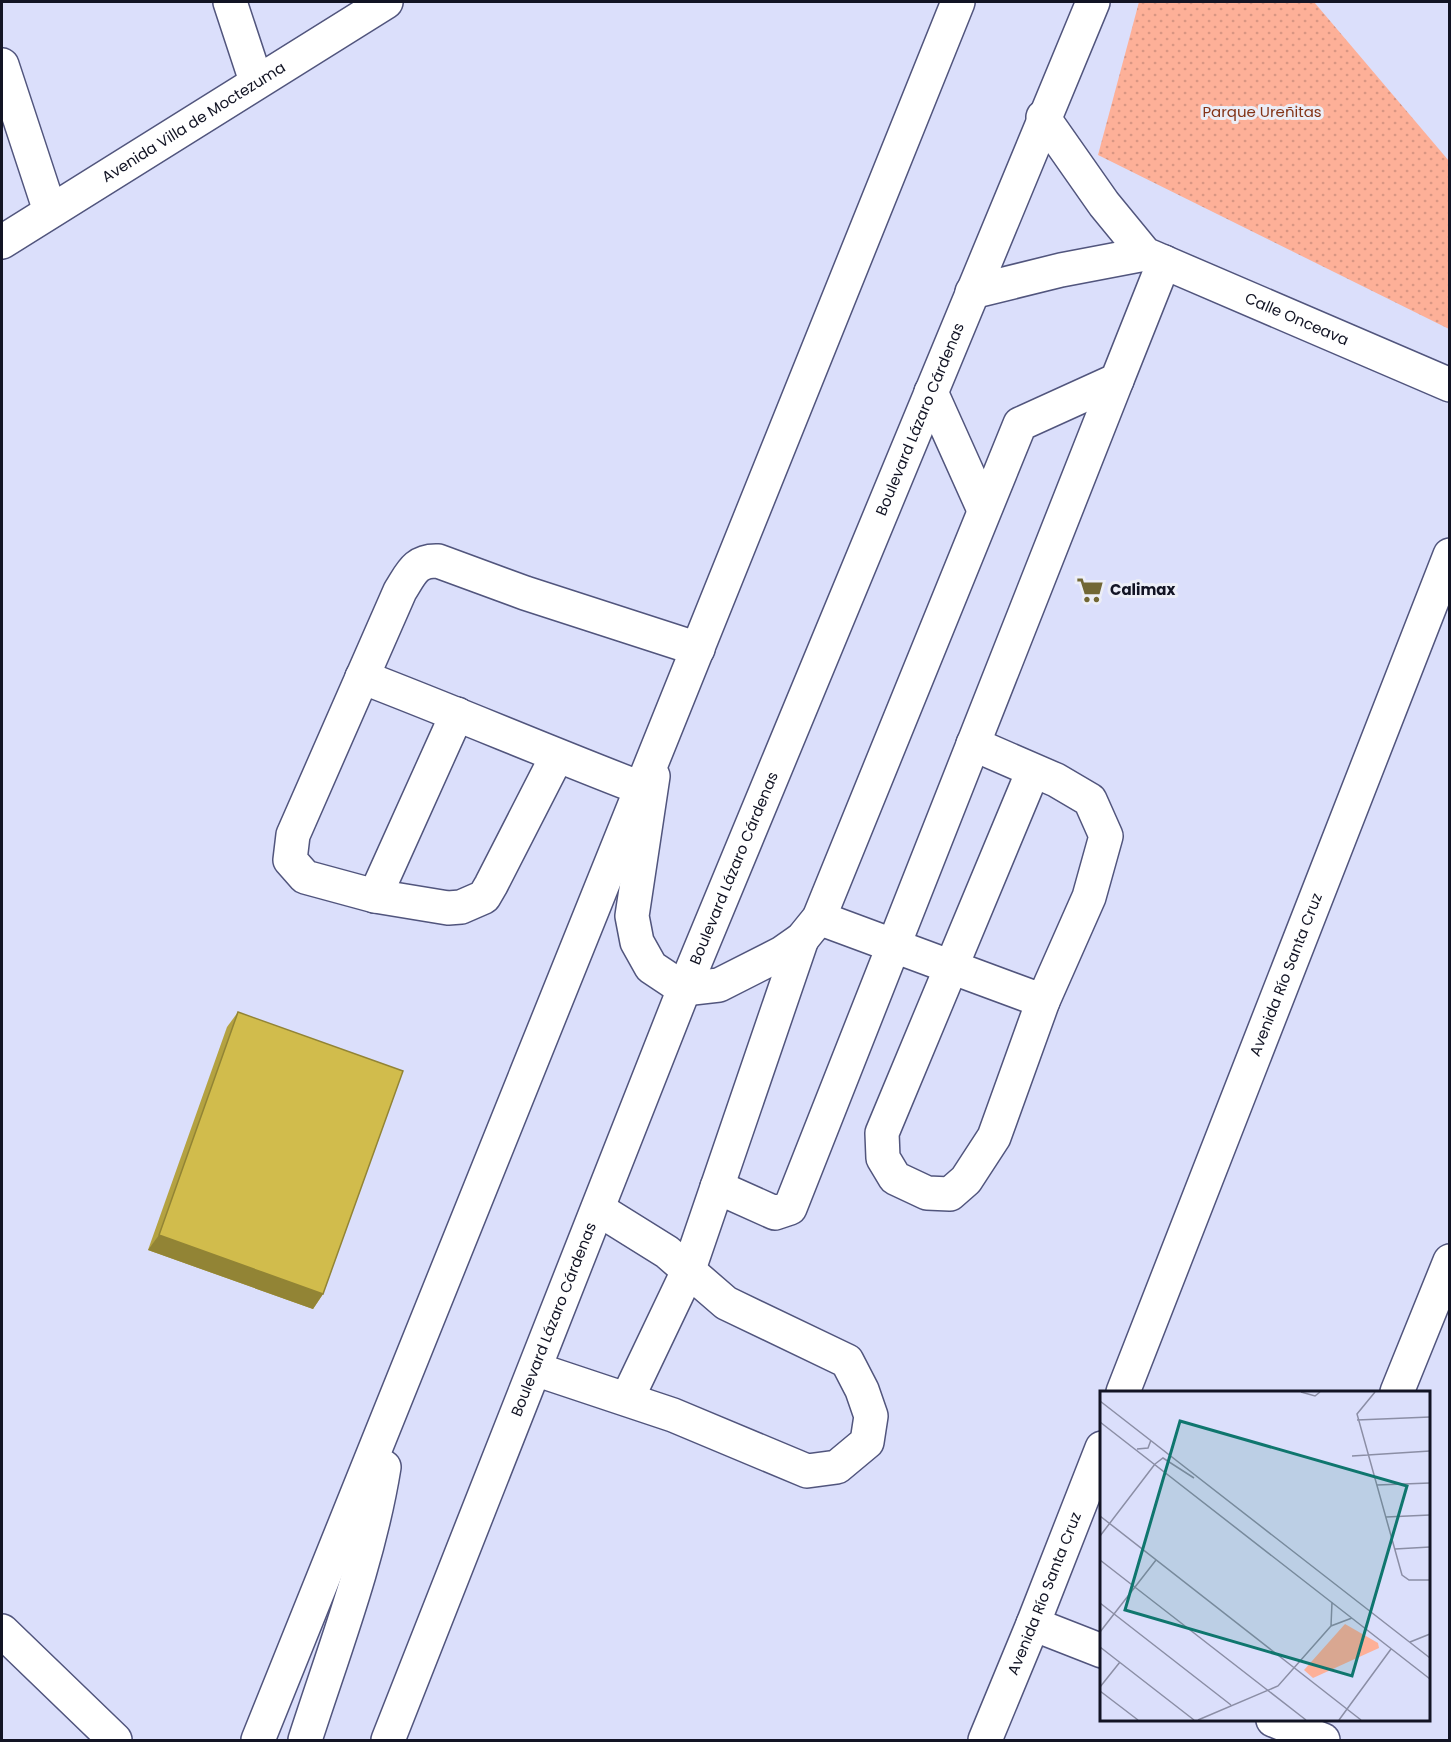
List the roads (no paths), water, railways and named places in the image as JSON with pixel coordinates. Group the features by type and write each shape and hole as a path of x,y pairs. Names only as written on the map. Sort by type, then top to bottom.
{"main road":[{"path":"230,2 256,81"},
{"name":"Avenida Villa de Moctezuma","path":"2,242 256,81 386,2"},
{"path":"258,1740 643,789 958,2"},
{"name":"Boulevard Lázaro Cárdenas","path":"388,1740 684,989 1093,2"},
{"path":"2,65 50,211"},
{"name":"Calle Onceava","path":"1044,117 1104,204 1154,258 1449,385"},
{"path":"717,1187 775,1213 790,1208 1117,380 1154,258 1060,270 972,292"},
{"path":"627,1400 689,1269 811,928 1020,424 1117,380"},
{"path":"931,392 984,510"},
{"name":"Avenida Río Santa Cruz","path":"1123,1391 1449,555"},
{"path":"557,756 484,897 461,907 448,908 375,896 305,877 290,860 293,835 400,591 416,566 429,561 438,561 525,593 699,649"},
{"path":"362,677 643,789"},
{"path":"375,896 457,714"},
{"path":"973,744 1056,780 1090,800 1106,836 1089,897 1043,1001 994,1137 966,1180 950,1194 927,1193 896,1178 883,1158 882,1133 1033,771"},
{"path":"656,756 632,916 637,942 651,967 684,989 719,985 782,953 811,928"},
{"path":"811,928 894,946 1043,1001"},
{"path":"535,1369 673,1415 807,1471 837,1467 867,1442 871,1416 862,1390 847,1360 726,1303 667,1252 598,1209"},
{"path":"1397,1391 1449,1261"},
{"path":"305,1740 374,1522 393,1408"},
{"name":"Avenida Río Santa Cruz","path":"985,1740 1100,1451"},
{"path":"1033,1624 1100,1651"},
{"path":"2,1631 115,1740"},
{"path":"1257,1740 1265,1721"},
{"path":"1278,1721 1323,1740"}],"place":[{"name":"Calimax","path":"1090,590"}],"park label":[{"name":"Parque Ureñitas","path":"1262,112"}]}
